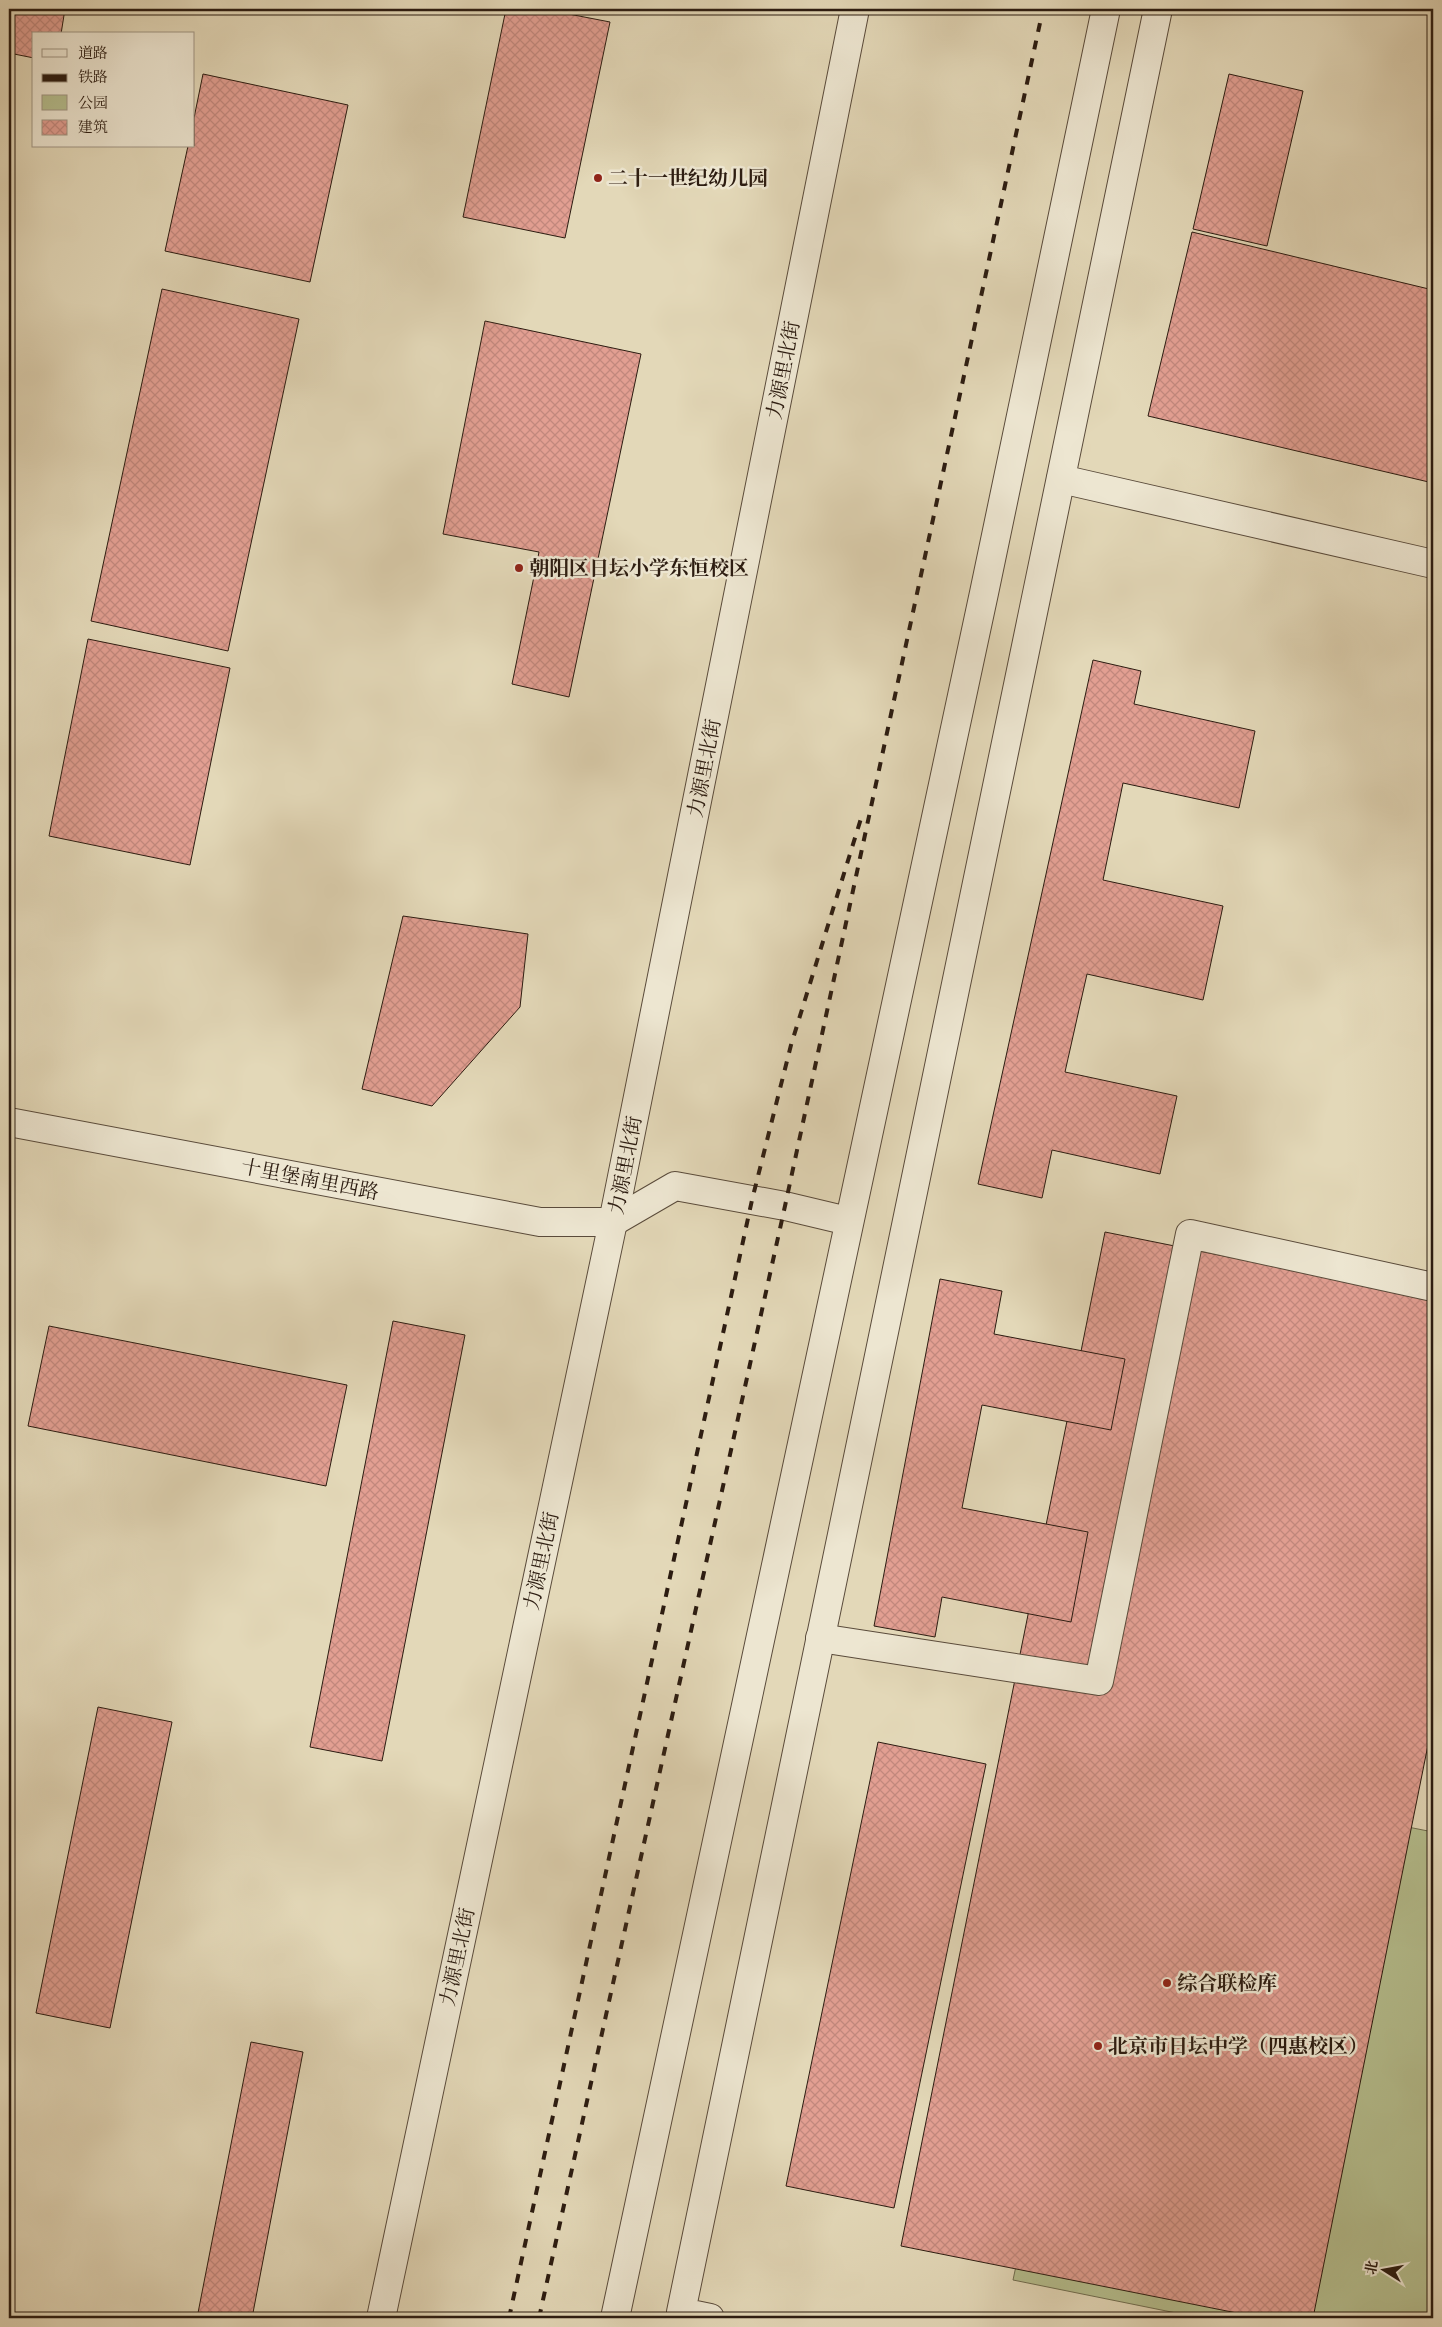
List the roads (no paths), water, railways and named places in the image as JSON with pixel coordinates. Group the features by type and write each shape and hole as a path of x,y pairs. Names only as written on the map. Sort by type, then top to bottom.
{"street":[{"name":"力源里北街","path":"381,2318 613,1222 855,9"},
{"path":"615,2318 848,1221 984,593 1106,9"},
{"path":"710,2318 681,2312 1158,9"},
{"path":"1060,479 1433,564"},
{"name":"十里堡南里西路","path":"9,1122 540,1222 613,1222"},
{"path":"613,1222 675,1186 785,1206 848,1221"},
{"path":"820,1638 1098,1681 1190,1234 1433,1287"}],"railway":[{"path":"539,2318 785,1206 1043,9"},
{"path":"509,2318 752,1200 791,1045 863,812"}],"place":[{"name":"二十一世纪幼儿园","path":"598,178"},
{"name":"朝阳区日坛小学东恒校区","path":"519,568"},
{"name":"综合联检库","path":"1167,1983"},
{"name":"北京市日坛中学（四惠校区）","path":"1098,2046"}]}
